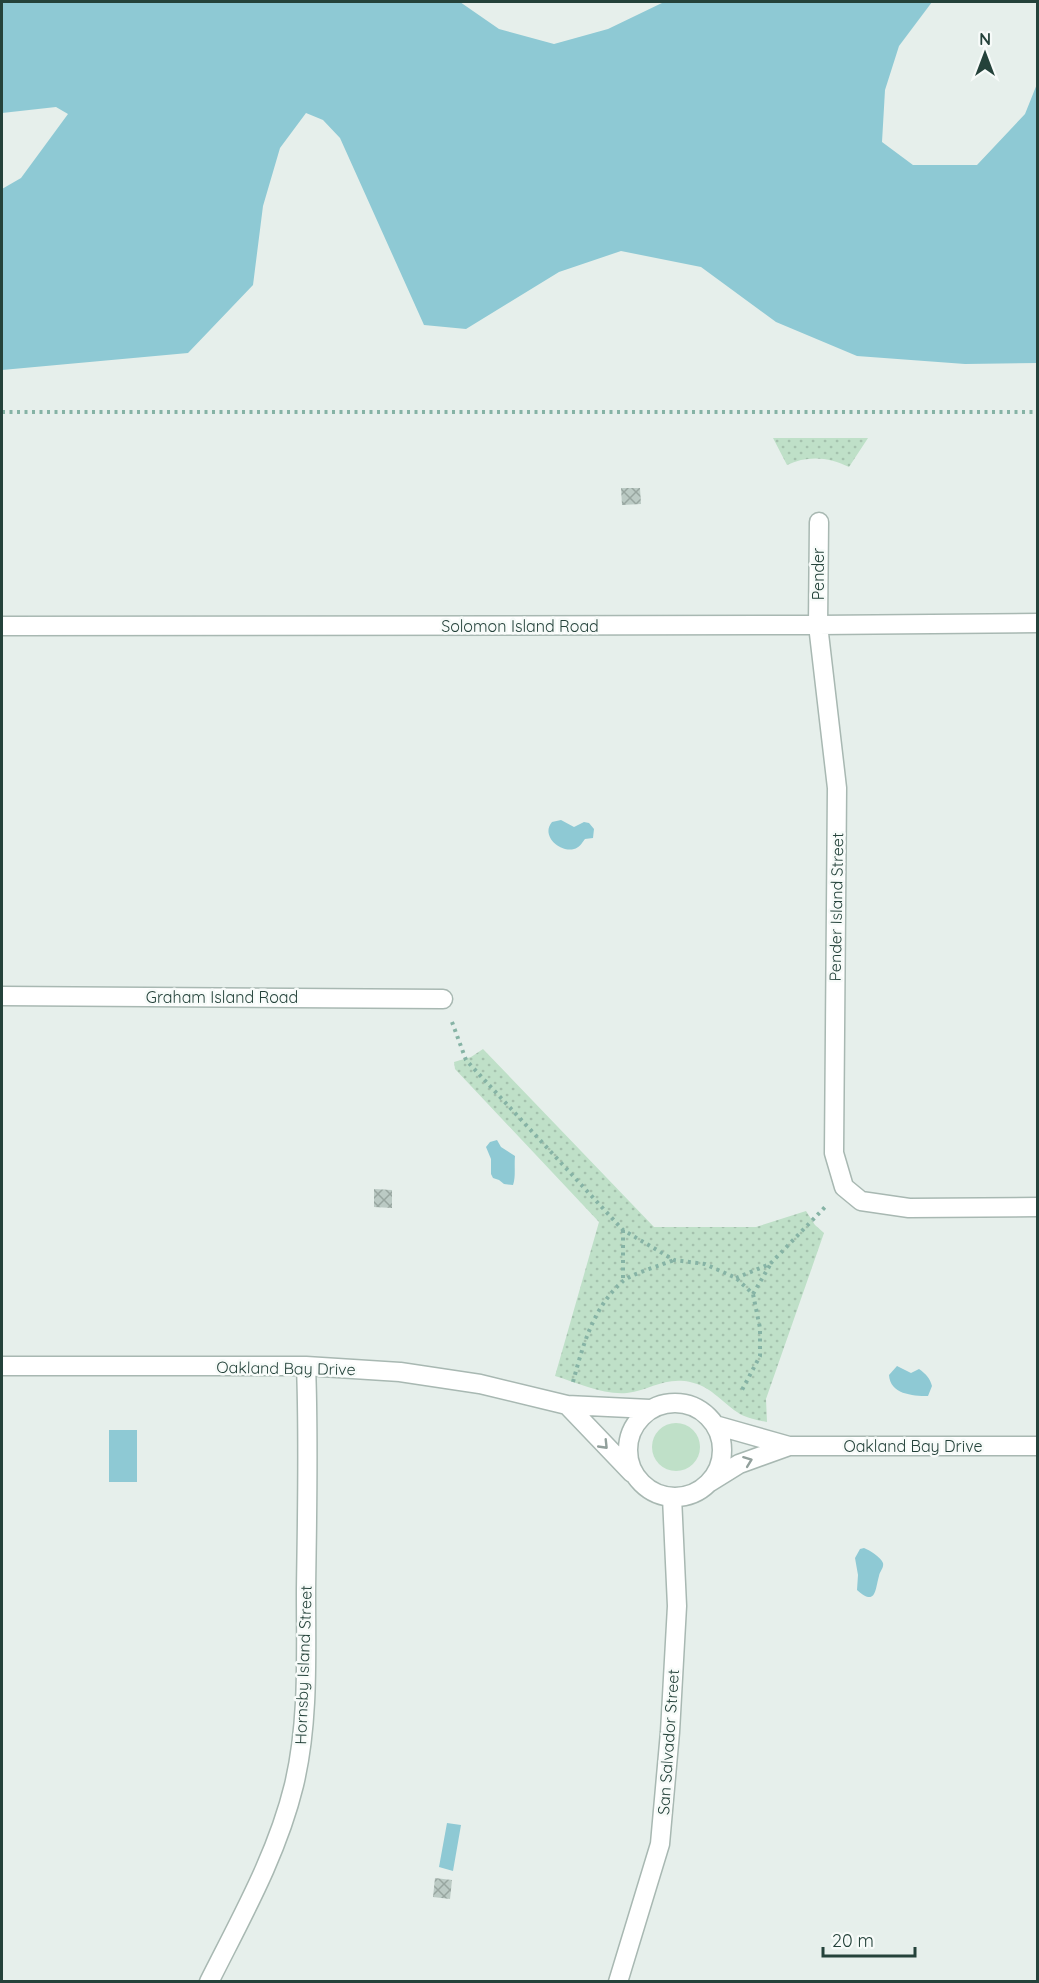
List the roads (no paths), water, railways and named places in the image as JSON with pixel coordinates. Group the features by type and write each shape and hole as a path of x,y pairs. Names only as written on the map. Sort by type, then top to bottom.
{"street":[{"name":"Pender","path":"818,625 819,522"},
{"name":"Solomon Island Road","path":"2,626 1038,623"},
{"name":"Pender Island Street","path":"818,625 837,788 834,1153 844,1187 861,1201 909,1208 1038,1207"},
{"name":"Graham Island Road","path":"2,996 443,999"},
{"name":"Oakland Bay Drive","path":"2,1366 306,1366 400,1372 480,1384 567,1406 650,1409"},
{"name":"Hornsby Island Street","path":"209,1982 277,1843 294,1785 303,1732 306,1658 308,1410 306,1366"},
{"path":"567,1406 642,1484 656,1493 672,1497 695,1492 709,1483 718,1470 722,1454 721,1440 715,1425 705,1414 691,1406 674,1402 650,1409 636,1423 628,1437 628,1460 634,1475 642,1484"},
{"name":"Oakland Bay Drive","path":"715,1425 789,1446 1038,1446"},
{"name":"Oakland Bay Drive","path":"709,1483 739,1464 789,1446"},
{"name":"San Salvador Street","path":"618,1982 660,1844 670,1732 677,1606 672,1497"}],"water":[{"path":"2,2 460,2 499,29 554,44 608,29 664,2 932,2 899,46 885,90 882,142 913,165 977,165 1025,114 1037,84 1037,363 965,364 857,356 776,322 701,267 621,251 559,272 466,329 424,325 340,138 323,120 306,113 280,148 263,206 253,285 188,353 2,370 2,189 21,178 68,114 56,107 2,113"},
{"path":"561,820 574,827 584,822 589,823 594,829 593,838 585,839 574,849 569,850 558,846 550,838 549,827 552,822"},
{"path":"497,1140 501,1147 515,1156 513,1185 504,1184 493,1178 491,1174 491,1159 486,1147 490,1142"},
{"path":"897,1366 911,1373 919,1369 926,1374 932,1386 928,1396 903,1393 893,1386 889,1375"},
{"path":"109,1430 137,1430 137,1482 109,1482"},
{"path":"864,1548 872,1552 883,1563 874,1595 871,1597 857,1590 858,1575 855,1558 860,1549"},
{"path":"447,1823 461,1825 453,1871 439,1867"}]}
